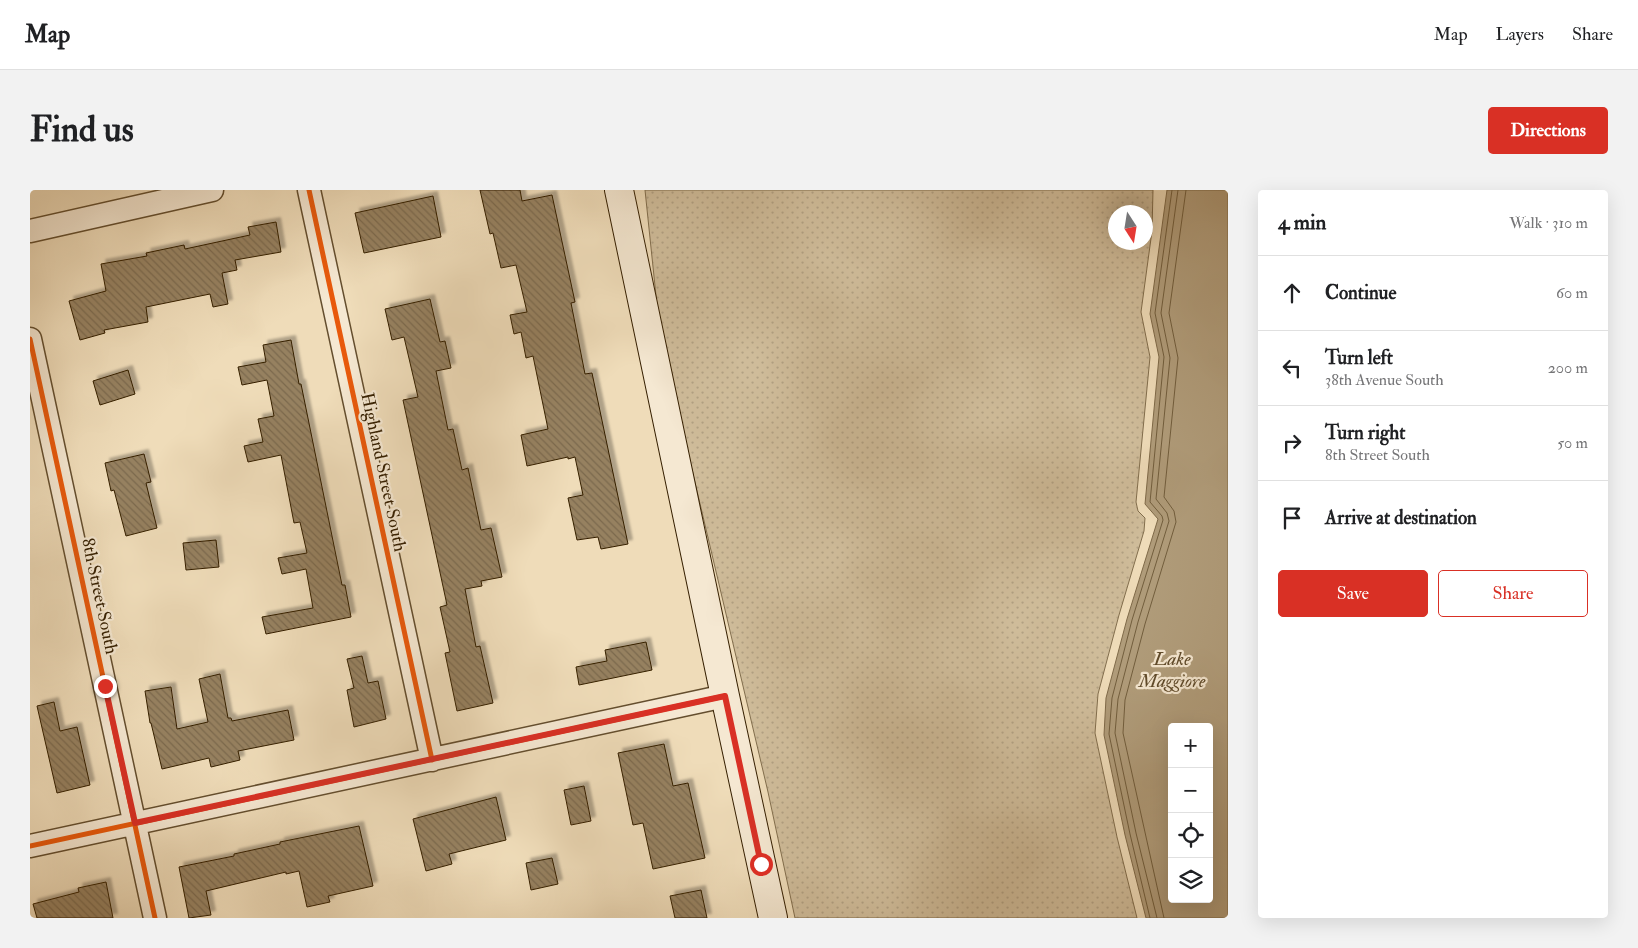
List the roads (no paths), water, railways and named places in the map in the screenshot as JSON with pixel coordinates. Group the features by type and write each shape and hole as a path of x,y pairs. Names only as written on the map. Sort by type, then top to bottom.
{"main road":[{"path":"619,190 773,918"}],"street":[{"path":"30,231 212,190"},
{"name":"Highland Street South","path":"309,190 432,760"},
{"name":"8th Street South","path":"30,339 155,918"},
{"path":"30,846 725,696"}],"water":[{"name":"Lake Maggiore","path":"1167,190 1228,190 1228,918 1146,918 1125,835 1104,735 1106,698 1127,619 1158,519 1145,504 1159,357 1150,314"}]}
